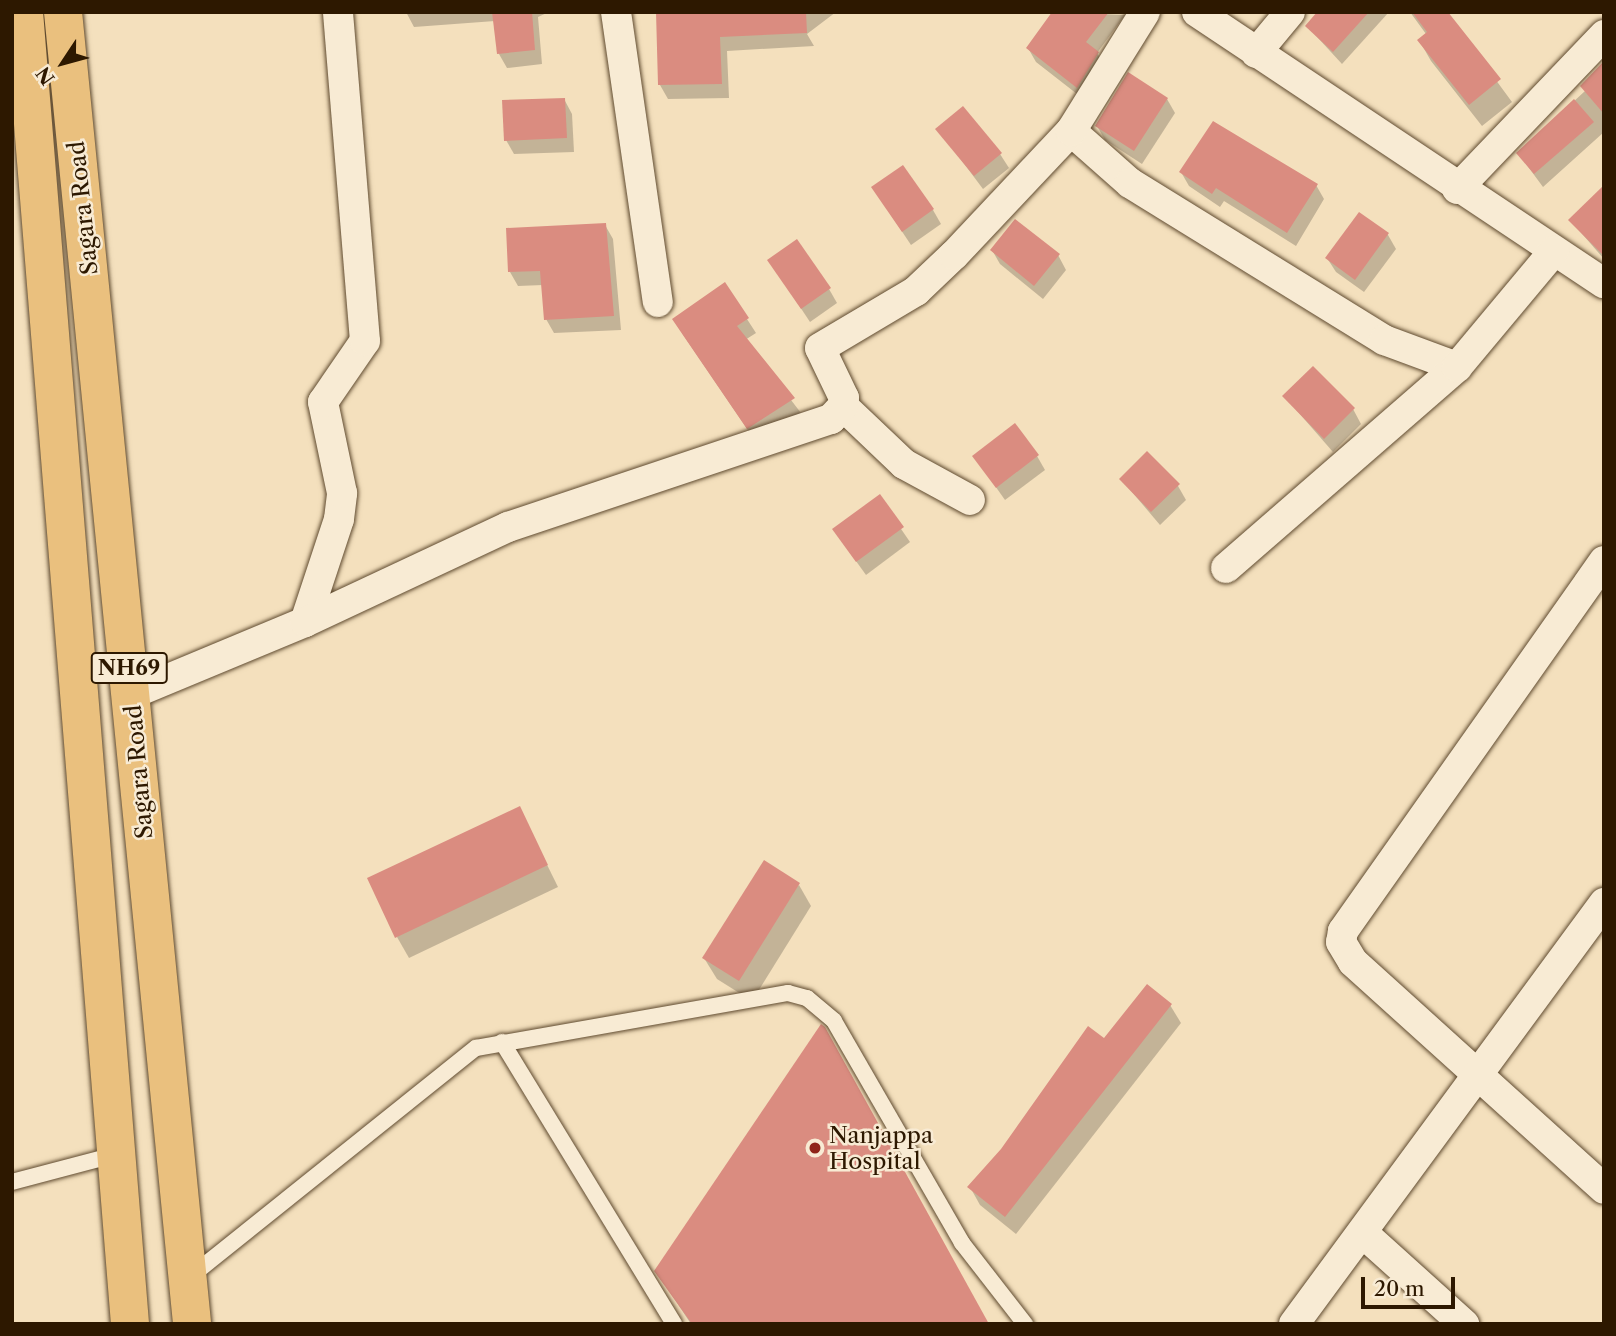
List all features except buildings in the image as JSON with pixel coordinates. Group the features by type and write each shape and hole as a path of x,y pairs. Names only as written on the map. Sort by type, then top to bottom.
{"highway":[{"name":"Sagara Road","path":"24,12 114,1155 130,1324"},
{"name":"Sagara Road","path":"63,12 192,1324"}],"street":[{"path":"305,622 339,519 342,494 323,402 365,341 338,12"},
{"path":"616,12 658,302"},
{"path":"970,500 904,464 843,406 841,390 820,348 916,291 1071,131 1145,12"},
{"path":"1197,12 1457,189 1604,283"},
{"path":"1256,53 1290,12"},
{"path":"1457,189 1604,35"},
{"path":"1071,131 1130,183 1384,340 1457,367"},
{"path":"1226,568 1457,367 1554,251"},
{"path":"132,694 305,622 508,527 831,419 843,406"},
{"path":"1604,561 1343,931 1341,942 1353,962 1604,1189"},
{"path":"1294,1324 1480,1077 1604,904"},
{"path":"1364,1234 1465,1324"}],"lane":[{"path":"188,1279 464,1054 502,1042 788,993 807,998 834,1021 962,1243 1025,1324"},
{"path":"502,1042 674,1324"},
{"path":"12,1182 114,1155"}],"place":[{"name":"Nanjappa Hospital","path":"815,1148"}]}
